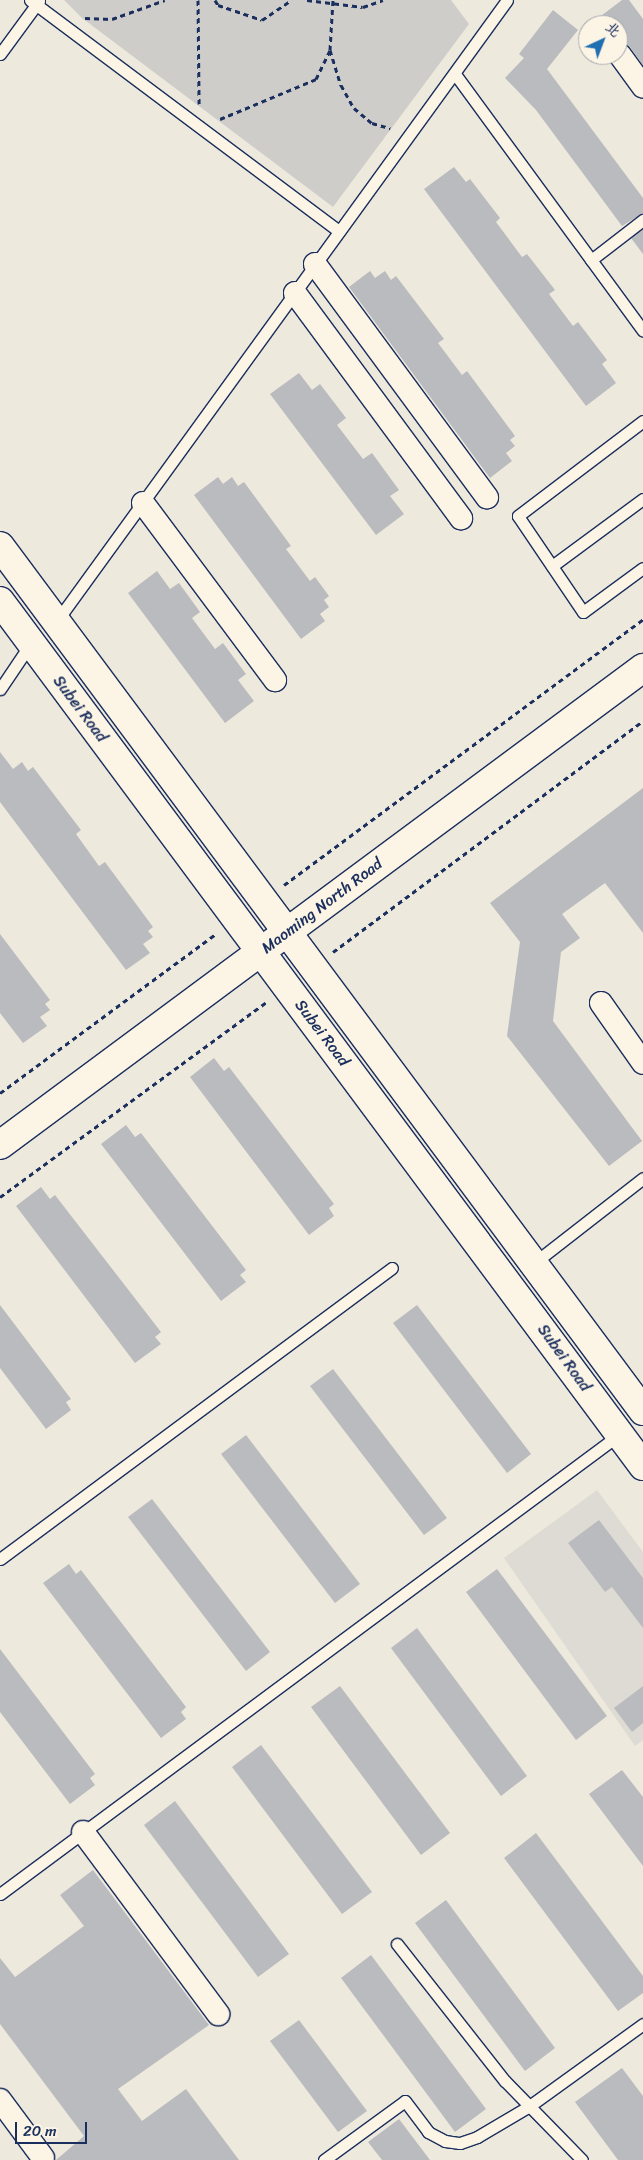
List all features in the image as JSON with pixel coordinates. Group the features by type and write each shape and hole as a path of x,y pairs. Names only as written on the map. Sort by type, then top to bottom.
{"main road":[{"name":"Subei Road","path":"0,546 643,1410"},
{"name":"Subei Road","path":"0,601 643,1466"},
{"name":"Maoming North Road","path":"0,1145 643,668"}],"street":[{"path":"627,65 643,87"},
{"path":"315,264 487,496"},
{"path":"295,292 461,518"},
{"path":"143,504 275,680"},
{"path":"601,1003 643,1063"},
{"path":"83,1832 218,2014"},
{"path":"0,2100 43,2158"}],"lane":[{"path":"56,622 507,0"},
{"path":"0,54 35,2 338,231"},
{"path":"455,74 643,331"},
{"path":"591,260 643,220"},
{"path":"643,421 518,516 583,612 643,568"},
{"path":"552,566 643,499"},
{"path":"0,689 31,643"},
{"path":"534,1263 643,1178"},
{"path":"0,1558 392,1268"},
{"path":"0,1894 620,1434"},
{"path":"397,1944 528,2107 582,2160"},
{"path":"324,2160 405,2101 428,2132 445,2141 460,2142 528,2107 643,2024"}],"path":[{"path":"82,18 112,18 165,0"},
{"path":"198,0 199,106"},
{"path":"215,0 218,5 262,20 292,0"},
{"path":"307,0 363,7 383,0"},
{"path":"332,2 330,50 341,84 354,108 372,122 390,128"},
{"path":"217,120 316,79 330,50"},
{"path":"263,900 643,619"},
{"path":"314,966 643,721"},
{"path":"0,1093 237,919"},
{"path":"0,1197 287,987"}],"shaded area":[{"path":"64,0 451,0 469,24 333,207 82,18"},
{"path":"597,1490 643,1552 643,1740 635,1746 504,1558"}],"building":[{"path":"622,0 629,0 643,19 643,65 628,46 628,15 602,15"},
{"path":"553,10 578,30 547,69 643,198 643,213 622,226 536,110 505,78 524,58 519,54"},
{"path":"454,167 466,182 470,179 500,218 496,222 522,257 527,254 555,290 549,294 573,326 578,322 607,360 602,364 616,383 586,406 424,189"},
{"path":"643,229 643,254 631,238"},
{"path":"370,271 375,278 385,271 391,280 396,276 444,339 438,343 462,375 467,371 515,436 510,440 515,446 506,453 512,461 490,478 349,287"},
{"path":"299,373 312,390 320,384 346,418 337,425 363,459 372,453 399,490 390,496 404,514 376,535 270,394"},
{"path":"218,477 223,484 232,477 238,486 244,482 291,546 286,549 310,581 315,577 329,596 324,600 329,607 320,614 325,621 301,639 194,495"},
{"path":"157,571 170,589 179,583 200,612 192,618 215,649 223,643 246,674 238,680 254,701 225,723 128,593"},
{"path":"0,752 13,769 22,762 28,771 33,767 81,830 76,834 99,866 105,862 153,927 148,931 153,937 143,944 150,953 126,970 0,802"},
{"path":"643,788 643,933 605,883 562,914 580,938 561,952 553,1021 642,1141 609,1166 507,1036 520,942 490,903"},
{"path":"0,934 50,1000 45,1004 50,1010 40,1017 47,1026 23,1043 0,1013"},
{"path":"214,1058 224,1071 229,1067 334,1204 329,1208 334,1216 309,1235 190,1077"},
{"path":"126,1125 135,1137 141,1133 246,1270 240,1275 246,1282 221,1301 101,1144"},
{"path":"41,1187 50,1199 55,1195 161,1332 155,1337 161,1344 135,1363 16,1206"},
{"path":"0,1305 71,1399 66,1402 71,1410 46,1429 0,1368"},
{"path":"417,1305 531,1454 507,1473 393,1323"},
{"path":"333,1369 447,1518 424,1535 310,1386"},
{"path":"246,1435 360,1584 335,1603 221,1454"},
{"path":"152,1499 270,1652 246,1671 128,1517"},
{"path":"599,1520 643,1578 643,1628 612,1587 605,1592 568,1543"},
{"path":"69,1564 76,1574 81,1570 186,1707 181,1712 186,1719 161,1738 43,1583"},
{"path":"497,1569 607,1716 576,1740 466,1592"},
{"path":"417,1628 527,1776 501,1796 391,1648"},
{"path":"0,1649 95,1774 90,1778 95,1785 70,1804 0,1712"},
{"path":"340,1686 450,1833 421,1855 311,1707"},
{"path":"643,1686 643,1723 632,1732 614,1708"},
{"path":"261,1745 372,1892 342,1914 232,1767"},
{"path":"622,1770 643,1797 643,1866 589,1794"},
{"path":"175,1801 289,1954 258,1977 144,1825"},
{"path":"536,1833 643,1976 643,1993 618,2011 504,1858"},
{"path":"93,1870 209,2025 118,2089 142,2121 186,2089 239,2160 56,2160 84,2136 0,2024 0,1958 15,1977 84,1926 60,1895"},
{"path":"446,1900 555,2048 525,2071 415,1923"},
{"path":"371,1955 486,2109 455,2132 341,1978"},
{"path":"299,2020 367,2111 338,2132 270,2041"},
{"path":"622,2068 643,2096 643,2160 618,2160 575,2102"},
{"path":"399,2119 430,2160 382,2160 368,2142"}]}
